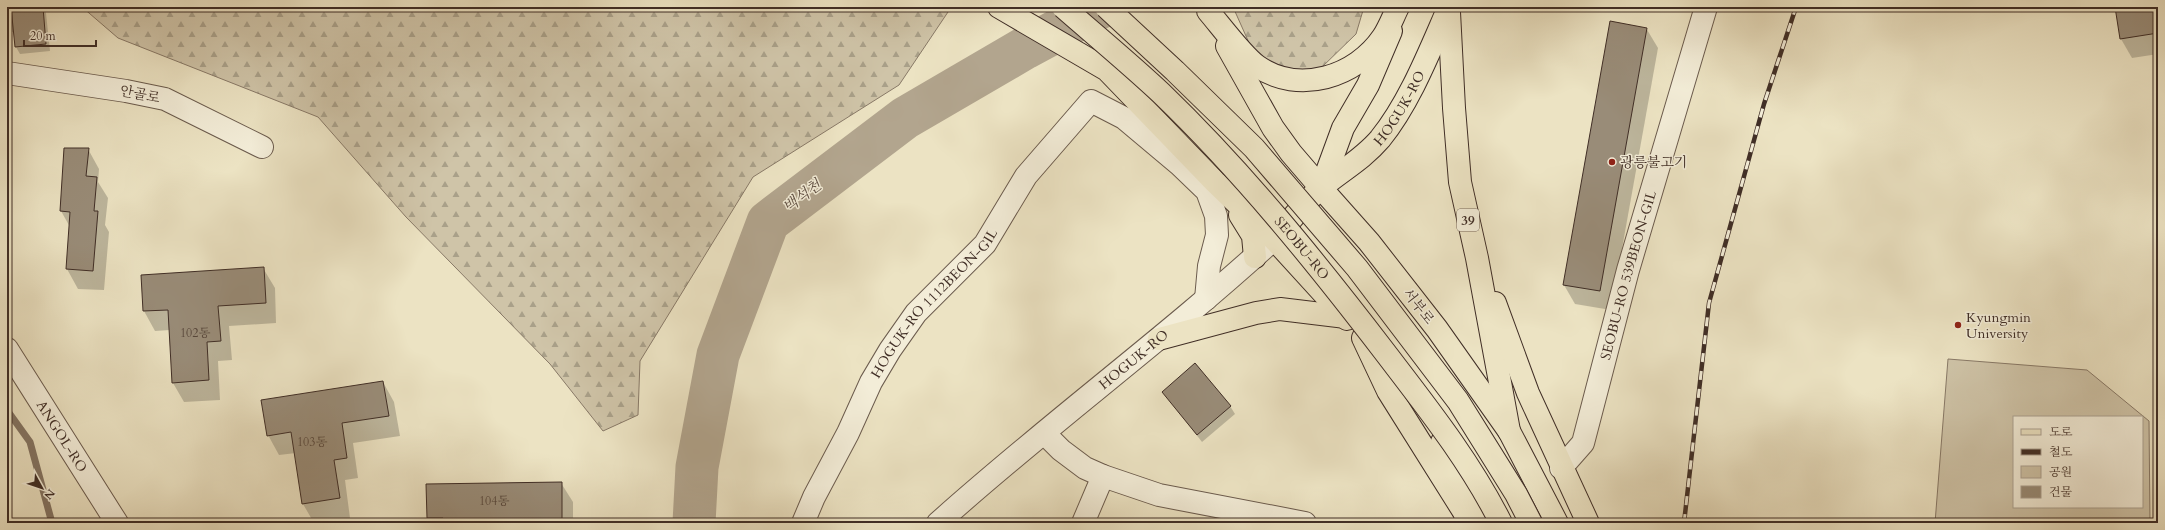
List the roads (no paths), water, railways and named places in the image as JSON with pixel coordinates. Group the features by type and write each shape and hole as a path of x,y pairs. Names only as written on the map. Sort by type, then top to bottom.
{"main road":[{"path":"999,7 1107,70 1215,182 1274,239 1369,342 1429,420 1488,523"},
{"name":"SEOBU-RO","path":"1063,7 1160,92 1230,164 1291,233 1434,416 1490,502 1501,523"},
{"name":"SEOBU-RO","path":"1106,7 1176,71 1254,148 1357,268 1458,401 1516,494 1531,523"},
{"path":"1207,9 1256,65 1283,78 1315,80 1332,77 1348,70 1366,56 1383,37 1399,7"},
{"name":"HOGUK-RO","path":"1321,188 1343,128 1368,85 1399,7"},
{"name":"HOGUK-RO","path":"1274,239 1321,188 1361,158 1380,138 1401,106 1426,59 1449,7"},
{"name":"39","path":"1449,7 1454,108 1460,182 1477,258 1509,431 1557,523"},
{"name":"서부로","path":"1207,9 1273,128 1291,154 1369,242 1437,329 1509,431"},
{"path":"1215,182 1247,224 1253,236 1255,257"},
{"path":"1477,258 1528,393 1561,468 1588,523"},
{"path":"1159,340 1256,313 1280,309 1346,317"},
{"path":"1369,342 1388,391 1464,512 1468,523"}],"street":[{"name":"SEOBU-RO 539BEON-GIL","path":"1561,468 1582,443 1628,270 1706,7"},
{"name":"안골로","path":"7,73 126,91 165,99 262,148"},
{"name":"HOGUK-RO 1112BEON-GIL","path":"803,523 814,497 848,433 871,382 890,350 916,313 972,260 986,244 1026,176 1091,101 1124,118 1180,165 1207,191 1216,216 1217,235 1209,266 1206,299"},
{"name":"HOGUK-RO","path":"938,523 970,493 1159,340 1274,239"},
{"name":"ANGOL-RO","path":"7,349 117,523"},
{"path":"1044,433 1061,450 1085,468 1103,476 1225,515 1305,523"},
{"path":"1083,523 1103,476"}],"waterway":[{"name":"백석천","path":"694,523 697,467 718,355 768,222 905,118 1025,48 1101,7"},
{"path":"7,410 30,442 52,523"}],"railway":[{"path":"1684,523 1709,303 1764,104 1796,7"}],"place":[{"name":"광릉불고기","path":"1612,162"},
{"name":"Kyungmin University","path":"1958,325"}]}
